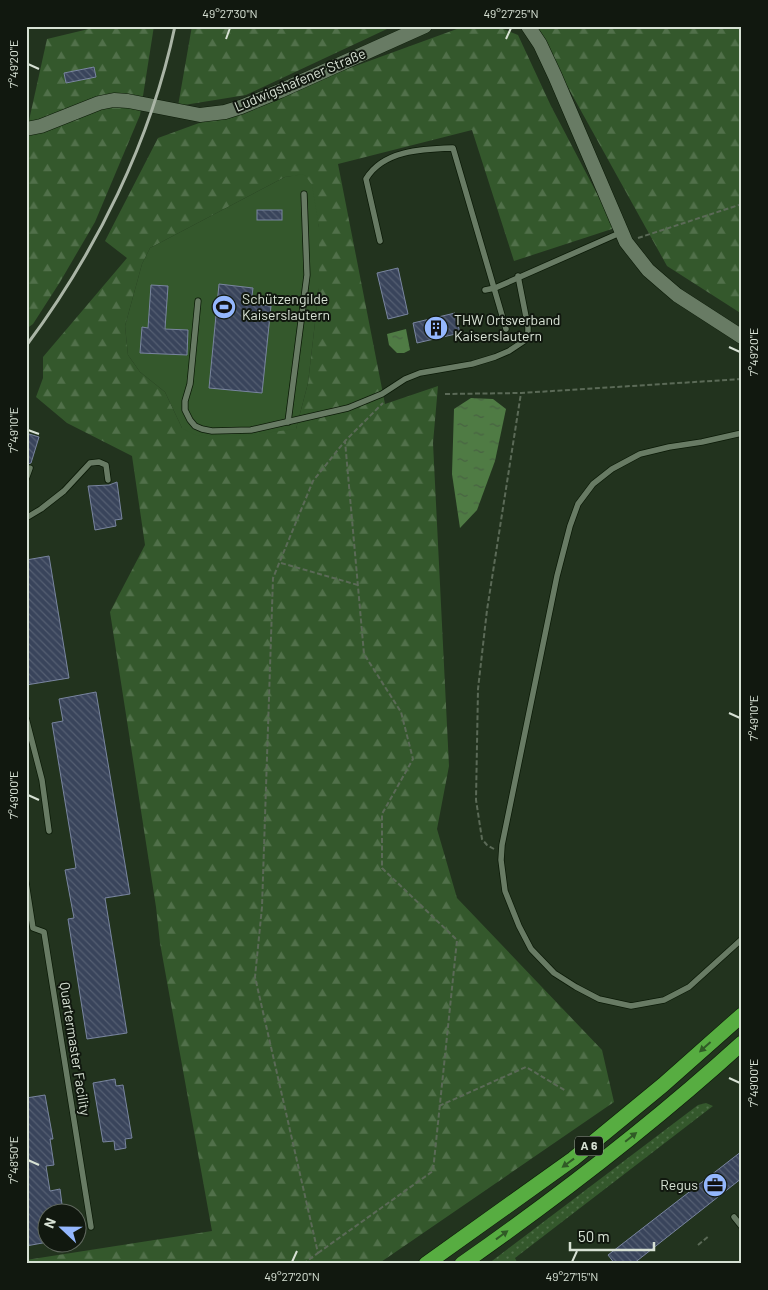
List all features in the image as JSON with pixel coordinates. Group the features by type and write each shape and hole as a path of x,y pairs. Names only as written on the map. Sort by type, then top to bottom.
{"highway":[{"name":"A 6","path":"426,1264 573,1159 663,1085 742,1014"},
{"name":"A 6","path":"462,1264 584,1175 700,1082 742,1043"}],"street":[{"name":"Ludwigshafener Straße","path":"26,129 41,126 99,103 114,100 200,115 225,112 280,91 425,26"},
{"path":"528,26 540,44 555,76 624,237 648,270 677,295 742,337"}],"lane":[{"path":"380,241 366,179 371,172 387,159 400,154 453,148 506,329"},
{"path":"288,422 307,275 304,194"},
{"path":"485,290 495,288 518,276 624,237"},
{"path":"198,301 190,384 185,402 185,410 195,426 202,429 212,431 251,430 348,408 382,394 420,373 472,364 495,357 519,346 528,335 528,327 518,276"},
{"path":"742,433 640,454 612,469 593,484 578,504 570,526 557,576 502,853 505,890 518,926 531,949 554,973 576,988 599,999 631,1006 664,1000 689,987 742,939"},
{"path":"26,518 64,491 90,463 99,462 106,465 108,480"},
{"path":"26,478 30,468"},
{"path":"26,718 42,780 49,831"},
{"name":"Quartermaster Facility","path":"26,883 33,928 44,932 91,1227"},
{"path":"734,1217 742,1227"}],"path":[{"path":"624,237 742,204"},
{"path":"445,394 521,393 742,379"},
{"path":"318,1253 255,977 262,907 274,578 313,481 345,441 388,398 397,384"},
{"path":"502,853 487,845 482,839 478,821 476,800 478,689 487,610 521,393"},
{"path":"303,1264 433,1171 456,940 382,868 382,814 413,759 401,712 364,654 345,441"},
{"path":"280,562 358,585"},
{"path":"439,1106 526,1067 566,1091"},
{"path":"698,1245 709,1236"}],"green space":[{"path":"101,26 154,26 140,115 95,222 33,324 26,329 26,134 47,39"},
{"path":"192,26 398,26 387,29 246,95 178,106"},
{"path":"465,26 496,26 518,35 551,106 615,228 514,261 472,130 338,164 385,404 438,386 433,443 449,766 437,829 457,898 602,1050 614,1102 378,1264 26,1264 26,1260 88,1252 88,1250 212,1231 160,943 110,612 145,545 132,456 67,423 36,397 43,378 43,357 127,258 105,241 158,138","holes":["304,175 319,227 319,288 308,383 296,429 182,428 165,392 140,372 128,355 125,326 142,264 150,248 285,177"]},
{"path":"534,26 742,26 742,314 667,266"},
{"name":"Schützengilde Kaiserslautern","path":"304,174 312,185 319,227 319,288 308,383 296,429 248,435 197,436 182,428 165,392 140,372 128,355 125,326 142,264 150,248 285,177"},
{"path":"706,1103 713,1106 515,1258 518,1264 488,1264 698,1105"}],"water":[{"path":"406,329 410,350 404,353 397,353 389,345 387,334"},
{"path":"471,398 493,399 506,409 495,461 477,510 460,528 452,474 454,409"}],"building":[{"path":"94,67 96,77 66,83 64,73"},
{"path":"257,210 282,210 282,220 257,220"},
{"path":"398,268 408,314 388,319 377,273"},
{"path":"219,284 253,288 251,304 271,306 262,393 209,388"},
{"path":"151,285 168,286 165,329 188,330 187,355 140,353 142,327 148,328"},
{"name":"THW Ortsverband Kaiserslautern","path":"455,313 460,333 417,343 413,323"},
{"path":"26,433 39,437 31,463 26,465"},
{"path":"117,482 122,519 115,520 116,526 95,530 88,486 109,485"},
{"path":"49,556 69,678 26,685 26,560"},
{"path":"96,692 130,894 105,898 127,1033 87,1039 68,919 74,918 65,870 76,868 52,723 63,721 59,699"},
{"path":"115,1079 116,1086 123,1085 132,1138 125,1139 126,1148 115,1150 114,1141 103,1142 93,1083"},
{"path":"45,1095 53,1139 50,1139 54,1165 46,1166 50,1191 60,1189 62,1202 38,1202 38,1244 26,1246 26,1098"},
{"path":"742,1151 742,1178 633,1264 615,1264 608,1255"}],"railway":[{"path":"26,346 52,310 75,273 98,234 118,194 136,153 151,111 165,69 175,26"}],"place":[{"name":"Schützengilde Kaiserslautern","path":"224,307"},
{"name":"THW Ortsverband Kaiserslautern","path":"436,328"},
{"name":"Regus","path":"715,1185"}]}
